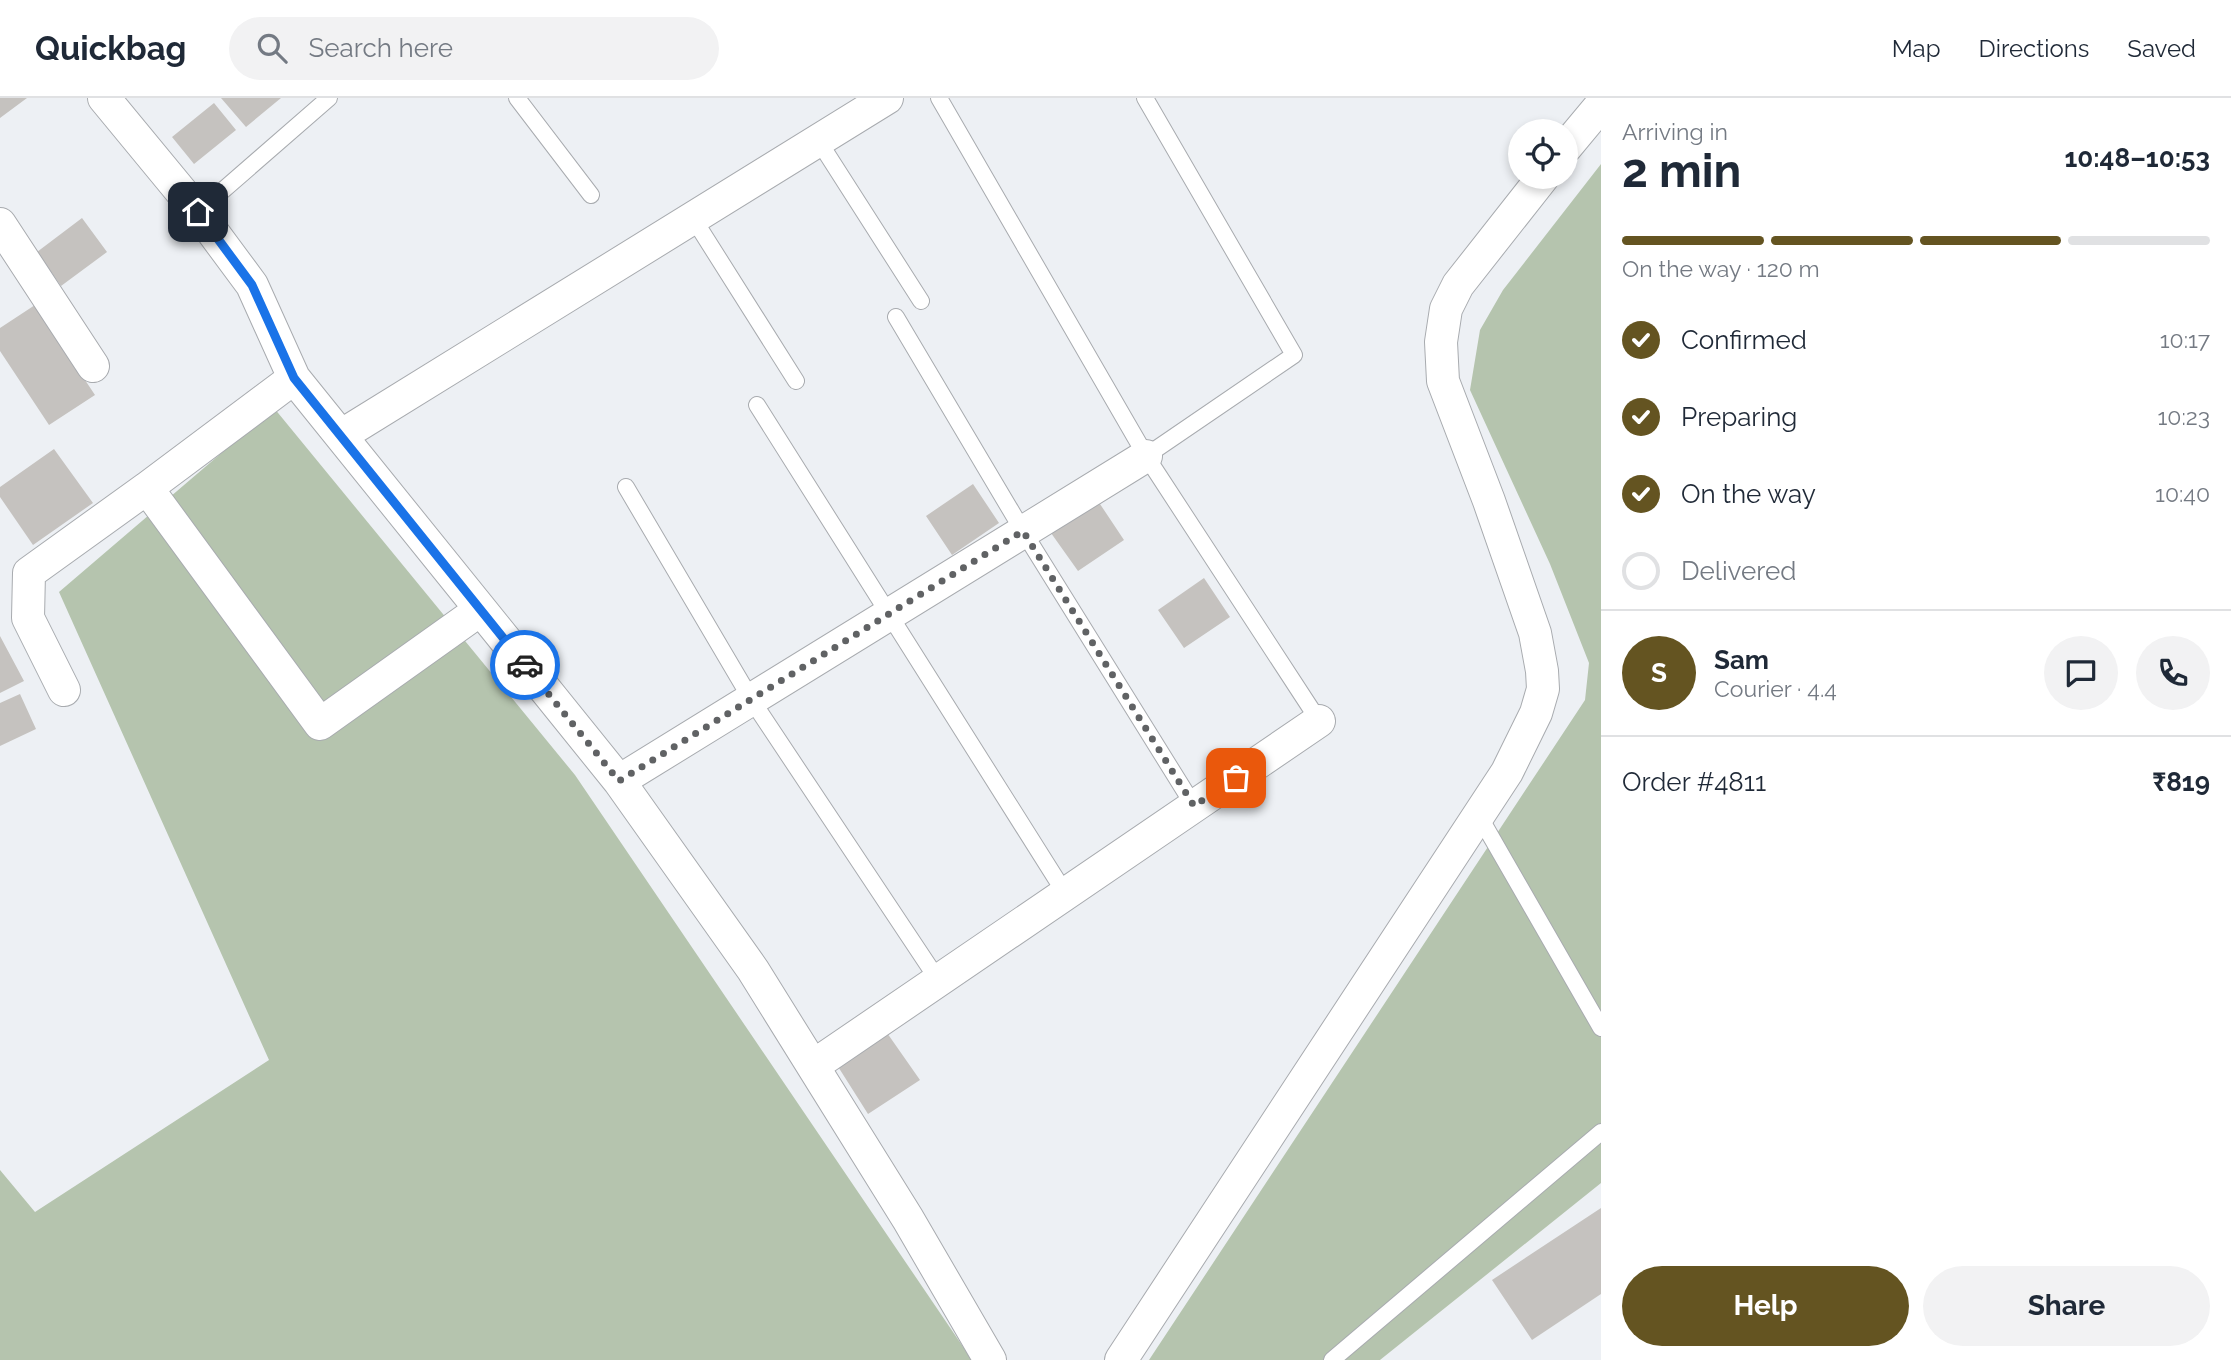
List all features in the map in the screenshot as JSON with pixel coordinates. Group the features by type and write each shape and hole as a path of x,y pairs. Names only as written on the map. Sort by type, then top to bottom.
{"street":[{"path":"104,98 198,212 252,285 294,378 619,781 753,970 908,1219 990,1360"},
{"path":"342,435 887,98"},
{"path":"1578,133 1601,105"},
{"path":"1121,1360 1526,739 1543,689 1542,671 1530,620 1489,501 1443,381 1441,334 1446,309 1458,285 1534,189"},
{"path":"0,224 93,366"},
{"path":"64,690 28,618 29,573 294,378"},
{"path":"619,781 1146,456"},
{"path":"147,488 320,724 480,610"},
{"path":"813,1066 1319,722"}],"lane":[{"path":"198,212 329,98"},
{"path":"517,98 591,195"},
{"path":"939,98 1146,456 1319,722"},
{"path":"1145,98 1294,355 1146,456"},
{"path":"818,141 921,301"},
{"path":"693,218 796,380"},
{"path":"896,317 1023,531 1194,806"},
{"path":"757,405 887,615 1065,893"},
{"path":"626,487 751,699 938,980"},
{"path":"1478,814 1601,1028"},
{"path":"1332,1360 1601,1132"}],"green space":[{"path":"1601,164 1601,1183 1380,1360 1149,1360 1585,700 1589,663 1550,564 1470,390 1480,330 1503,290"},
{"path":"274,408 575,775 972,1360 0,1360 0,1170 35,1212 269,1060 59,592"}],"building":[{"path":"0,98 27,98 0,118"},
{"path":"221,98 281,98 246,127"},
{"path":"214,103 236,130 194,164 172,137"},
{"path":"82,218 107,252 61,286 37,252"},
{"path":"35,305 95,395 49,425 0,351 0,328"},
{"path":"54,449 93,503 33,545 0,497 0,487"},
{"path":"973,484 999,523 952,555 926,516"},
{"path":"1098,501 1124,540 1078,571 1051,533"},
{"path":"1204,578 1230,617 1184,648 1158,610"},
{"path":"0,636 24,681 0,693"},
{"path":"20,694 36,729 0,746 0,703"},
{"path":"885,1030 920,1080 868,1114 837,1065"},
{"path":"1601,1208 1601,1294 1532,1340 1492,1280"}],"way so far":[{"path":"525,665 619,781 1023,531 1194,806 1236,778"}],"route":[{"path":"198,212 252,285 294,378 525,665"}]}
